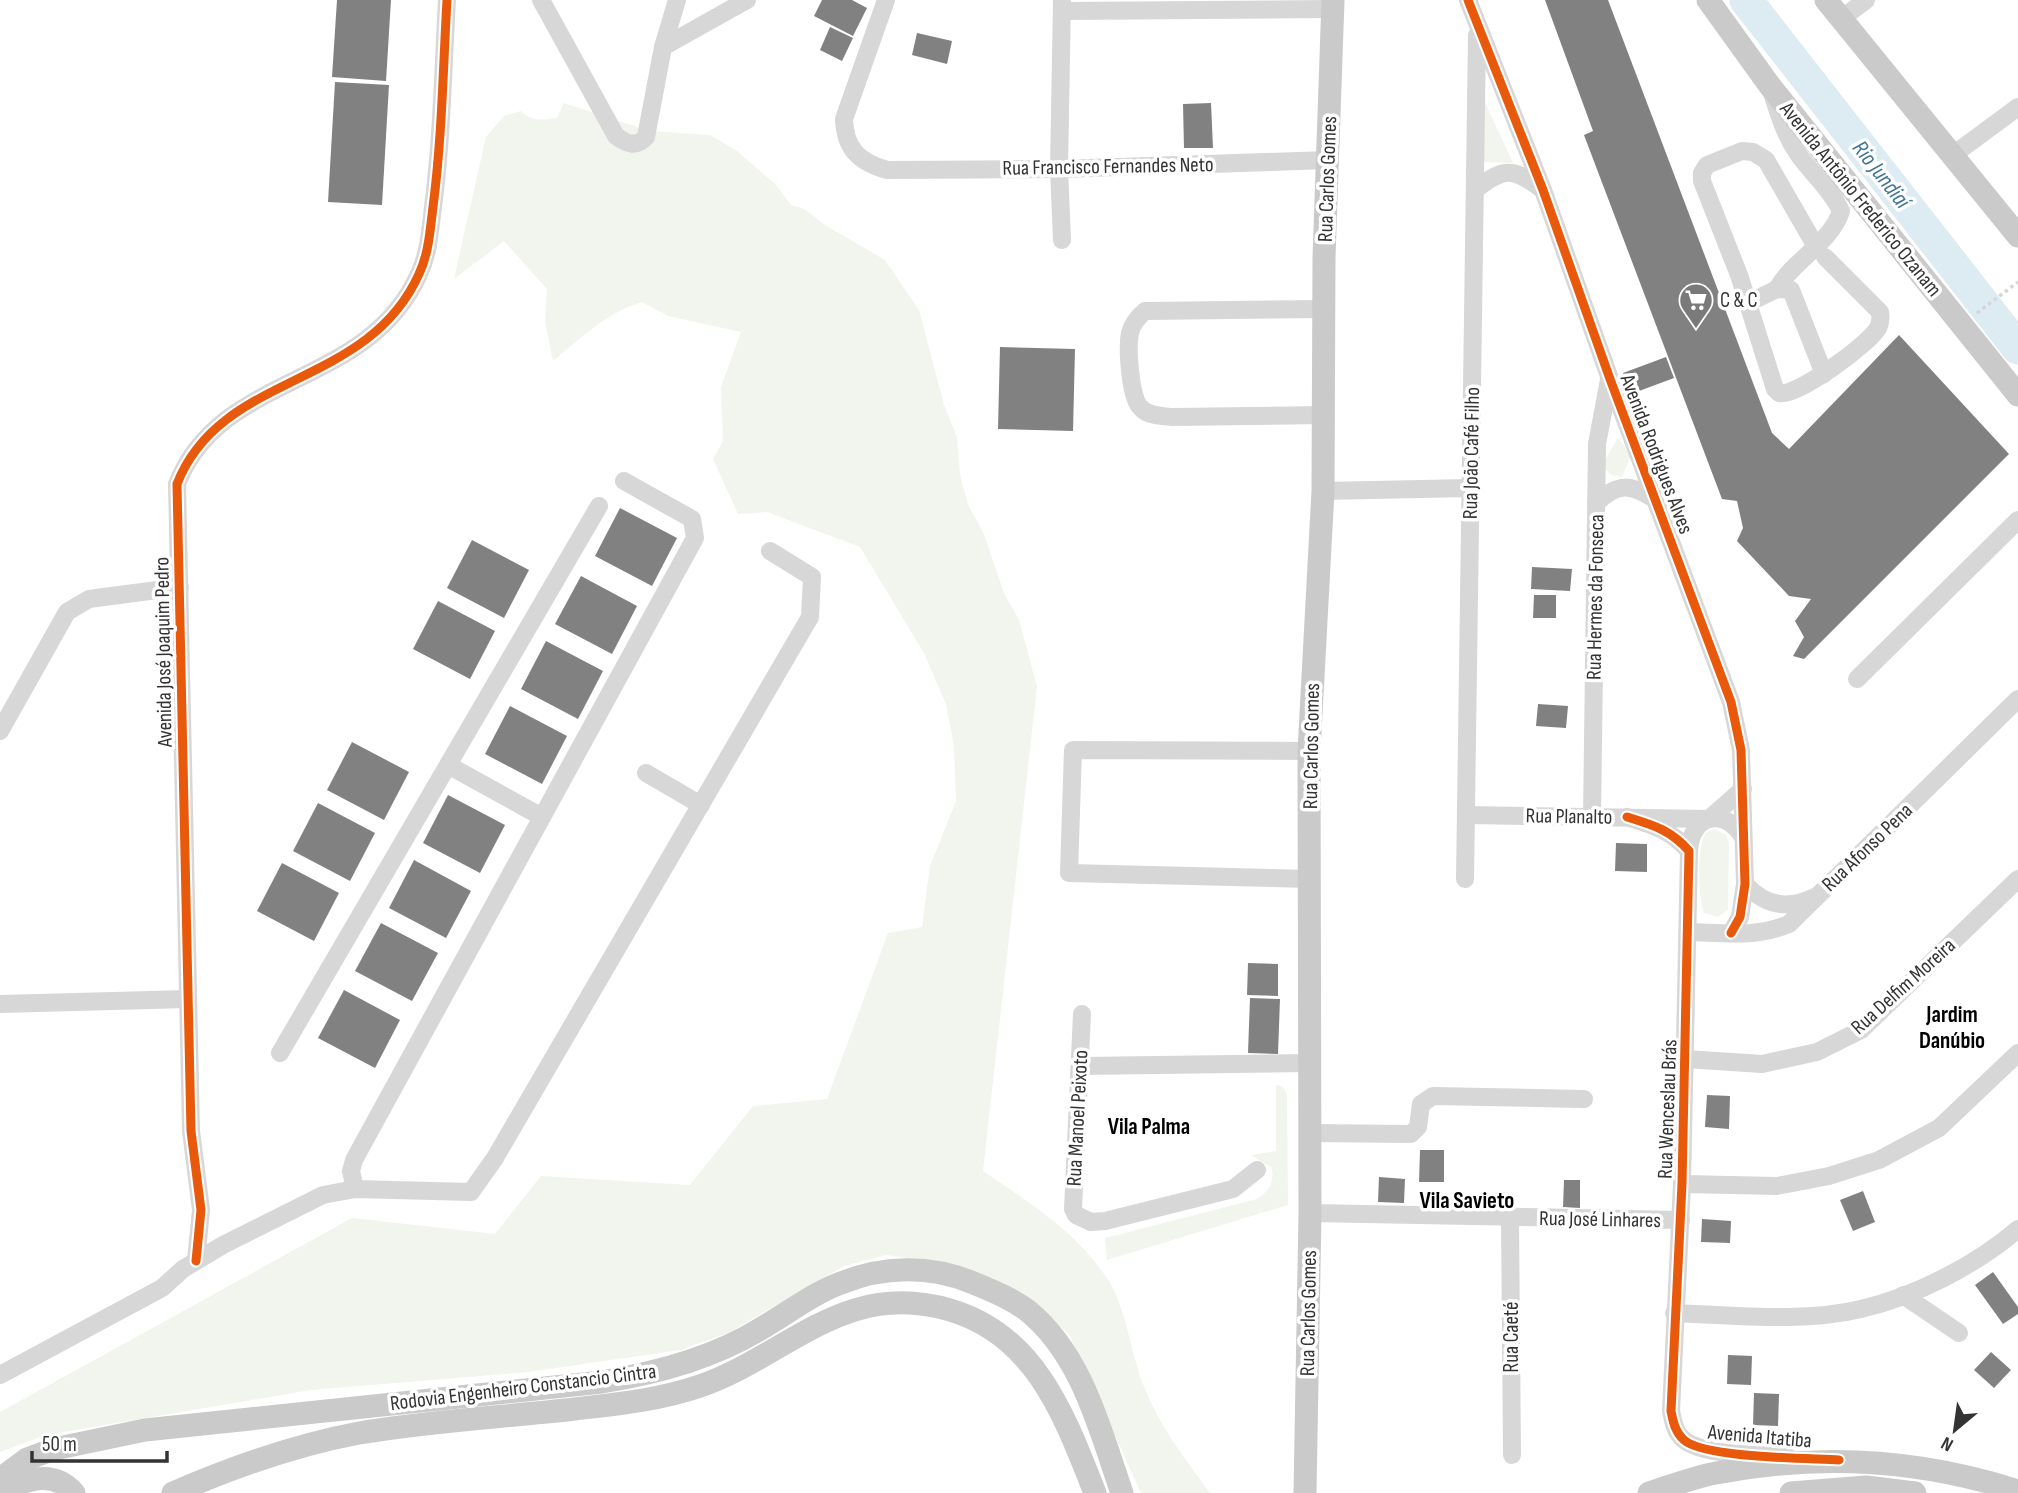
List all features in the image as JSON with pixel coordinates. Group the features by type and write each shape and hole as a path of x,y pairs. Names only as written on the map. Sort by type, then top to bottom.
{"main road":[{"name":"Avenida Antônio Frederico Ozanam","path":"1708,0 1770,86 2018,395"},
{"path":"1826,0 2018,236"},
{"name":"Rua Carlos Gomes","path":"1305,1493 1311,1063 1309,751 1322,491 1332,5"},
{"name":"Rodovia Engenheiro Constancio Cintra","path":"0,1479 27,1459 54,1449 145,1430 648,1374 683,1365 719,1350 842,1282 874,1272 913,1269 955,1276 1000,1294 1027,1311 1049,1333 1079,1378 1122,1493"},
{"name":"Rodovia Engenheiro Constancio Cintra","path":"173,1493 243,1464 359,1433 618,1405 665,1396 736,1370 826,1319 874,1306 915,1303 979,1321 1009,1340 1034,1366 1054,1397 1095,1493"},
{"path":"1649,1493 1715,1473 1839,1461 1911,1465 1968,1475 2018,1492"},
{"path":"0,1493 15,1484 45,1477 63,1484 74,1493"},
{"path":"1791,1493 1866,1487 1915,1493"}],"street":[{"name":"Avenida José Joaquim Pedro","path":"196,1261 201,1210 191,1131 177,484 189,458 206,435 229,415 344,357 388,321 411,291 426,257 438,164 447,0"},
{"path":"541,0 617,136 633,145 641,144 646,137 663,47 677,0"},
{"path":"663,47 747,0"},
{"name":"Rua Francisco Fernandes Neto","path":"886,0 844,119 845,137 853,153 867,164 887,170 1059,169 1328,160"},
{"name":"Avenida Rodrigues Alves","path":"1468,0 1543,190 1610,379 1731,702 1741,750 1745,884 1740,917 1731,933"},
{"path":"1841,19 1866,0"},
{"path":"1062,240 1059,169 1062,6 1332,5"},
{"name":"Rua João Café Filho","path":"1465,878 1477,28"},
{"path":"1770,86 1782,125 1799,154 1835,199 1840,211 1820,251 1784,276 1784,289 1824,374"},
{"path":"1953,155 2018,107"},
{"path":"1742,151 1753,152 1766,160 1820,251 1880,312 1881,320 1877,330 1824,374 1796,392 1779,393 1775,389 1748,303 1702,181 1702,173 1707,165 1742,151"},
{"path":"1475,190 1494,175 1510,171 1523,175 1543,190"},
{"path":"1748,303 1784,289"},
{"path":"1323,415 1172,418 1152,414 1141,409 1134,399 1130,333 1137,317 1145,311 1324,309"},
{"name":"Rua Hermes da Fonseca","path":"1592,817 1597,444 1610,379"},
{"path":"355,1189 351,1171 354,1160 695,538 692,519 624,481"},
{"path":"1596,503 1609,491 1621,487 1637,489 1656,500"},
{"path":"1322,491 1470,488"},
{"path":"280,1053 599,506"},
{"path":"1857,679 2018,520"},
{"path":"0,1375 162,1288 196,1261 309,1201 355,1189 471,1192 495,1158 810,617 813,577 770,551"},
{"path":"0,731 67,612 89,598 180,587"},
{"name":"Rua Afonso Pena","path":"1689,932 1751,935 1780,928 1805,912 1817,896 2018,699"},
{"path":"1309,751 1073,750 1069,873 1311,879"},
{"path":"448,765 542,817"},
{"path":"646,773 701,805"},
{"path":"1689,851 1690,837 1697,825 1709,819 1743,789"},
{"name":"Rua Planalto","path":"1467,815 1723,819 1736,825 1743,837"},
{"path":"1627,817 1662,828 1678,837 1689,851"},
{"name":"Rua Wenceslau Brás","path":"1681,1438 1674,1426 1671,1410 1674,1312 1681,1220 1689,851"},
{"name":"Rua Delfim Moreira","path":"1686,1059 1762,1064 1817,1052 1861,1030 2018,879"},
{"path":"1745,884 1756,896 1786,906 1817,896"},
{"path":"0,1004 188,999"},
{"name":"Rua Manoel Peixoto","path":"1082,1014 1073,1209 1081,1219 1105,1222 1233,1189 1256,1170"},
{"path":"1682,1184 1777,1186 1829,1176 1880,1160 1939,1128 2018,1053"},
{"path":"1080,1066 1311,1063"},
{"path":"1310,1133 1411,1134 1418,1127 1421,1104 1433,1096 1584,1099"},
{"name":"Rua José Linhares","path":"1310,1213 1681,1220"},
{"name":"Rua Caeté","path":"1510,1218 1512,1455"},
{"path":"1674,1312 1776,1317 1860,1309 1903,1295 1994,1250 2018,1229"},
{"path":"1903,1295 1959,1333"},
{"name":"Avenida Itatiba","path":"1681,1438 1704,1450 1839,1461"},
{"path":"1968,1475 2018,1481"}],"path":[{"path":"1972,316 2017,283"}],"shaded area":[{"path":"1482,96 1513,163 1482,162"},
{"path":"564,103 650,131 710,135 737,151 775,184 791,205 804,209 825,225 885,260 919,310 944,405 957,437 960,475 968,505 983,532 1004,593 1019,620 1037,686 983,1171 1019,1195 1068,1234 1110,1283 1125,1320 1140,1377 1151,1403 1174,1443 1210,1493 1141,1493 1069,1334 1033,1303 994,1279 945,1263 886,1255 844,1266 728,1333 680,1350 528,1372 311,1390 46,1435 0,1452 0,1412 352,1218 495,1234 541,1176 690,1185 753,1106 827,1099 888,933 922,927 930,866 956,801 954,747 946,704 924,653 860,547 767,512 738,514 713,459 723,441 721,387 741,332 668,316 642,302 606,319 553,361 545,322 547,289 504,241 454,279 486,137 504,116 521,111 533,119 557,118"},
{"path":"1618,438 1631,455 1622,477 1611,475 1602,465"},
{"path":"1714,829 1726,835 1729,843 1728,909 1718,917 1704,913 1699,884 1703,838 1707,832"},
{"path":"1276,1085 1282,1086 1287,1094 1288,1205 1107,1260 1105,1238 1257,1199 1265,1192 1272,1182 1272,1168 1251,1155 1276,1151"}],"building":[{"path":"337,0 391,0 386,81 332,77"},
{"path":"822,0 852,0 867,8 853,36 814,16"},
{"name":"C & C","path":"1545,0 1608,0 1772,433 1789,449 1899,335 2009,454 1804,659 1793,656 1804,637 1795,621 1811,599 1789,596 1737,541 1743,528 1737,501 1722,499 1584,135 1593,131"},
{"path":"830,27 853,38 842,61 820,50"},
{"path":"917,33 952,41 947,64 912,55"},
{"path":"335,82 389,85 382,205 328,202"},
{"path":"1211,103 1213,148 1184,148 1183,104"},
{"path":"1000,347 1075,349 1073,431 998,429"},
{"path":"1666,357 1674,378 1631,394 1623,373"},
{"path":"620,508 677,538 652,586 595,556"},
{"path":"472,540 529,570 504,618 447,588"},
{"path":"1532,567 1572,569 1570,591 1531,589"},
{"path":"581,576 637,606 612,654 555,624"},
{"path":"1534,595 1556,595 1556,618 1533,618"},
{"path":"438,601 495,631 470,679 413,649"},
{"path":"546,641 603,671 578,719 521,689"},
{"path":"1538,704 1568,706 1566,728 1536,726"},
{"path":"510,706 567,736 542,784 485,754"},
{"path":"352,742 409,772 384,820 327,790"},
{"path":"448,795 505,825 480,873 423,843"},
{"path":"318,803 375,833 350,881 293,851"},
{"path":"1616,843 1647,844 1647,872 1615,871"},
{"path":"414,860 471,891 446,938 389,908"},
{"path":"282,863 339,893 314,941 257,911"},
{"path":"381,923 438,953 412,1001 355,971"},
{"path":"1248,963 1278,964 1278,996 1247,995"},
{"path":"344,990 400,1020 375,1068 318,1038"},
{"path":"1250,998 1280,999 1278,1054 1248,1053"},
{"path":"1707,1095 1730,1096 1729,1129 1705,1127"},
{"path":"1420,1150 1444,1150 1444,1182 1419,1182"},
{"path":"1379,1177 1405,1179 1404,1203 1378,1202"},
{"path":"1564,1180 1580,1180 1580,1208 1563,1207"},
{"path":"1863,1191 1875,1222 1853,1231 1840,1200"},
{"path":"1702,1219 1731,1221 1730,1243 1701,1242"},
{"path":"1993,1272 2018,1307 2018,1314 2003,1324 1975,1285"},
{"path":"1991,1352 2011,1370 1994,1388 1974,1370"},
{"path":"1728,1355 1752,1356 1751,1385 1727,1384"},
{"path":"1754,1393 1779,1394 1778,1426 1753,1425"}],"waterway":[{"name":"Rio Jundiaí","path":"1746,0 2018,348"}],"cycle path":[{"path":"196,1261 201,1210 191,1131 177,484 198,447 226,420 259,398 331,362 365,340 395,312 419,274 429,241 436,181 447,0"},
{"path":"1468,0 1543,190 1610,379 1731,702 1741,750 1745,884 1740,917 1731,933"},
{"path":"1627,817 1668,833 1689,851 1682,1184 1671,1411 1674,1422 1678,1434 1684,1440 1712,1450 1757,1456 1839,1460"}],"place":[{"name":"C & C","path":"1696,330"}],"district":[{"name":"Jardim Danúbio","path":"1952,1027"},
{"name":"Vila Palma","path":"1149,1126"},
{"name":"Vila Savieto","path":"1467,1200"}]}
